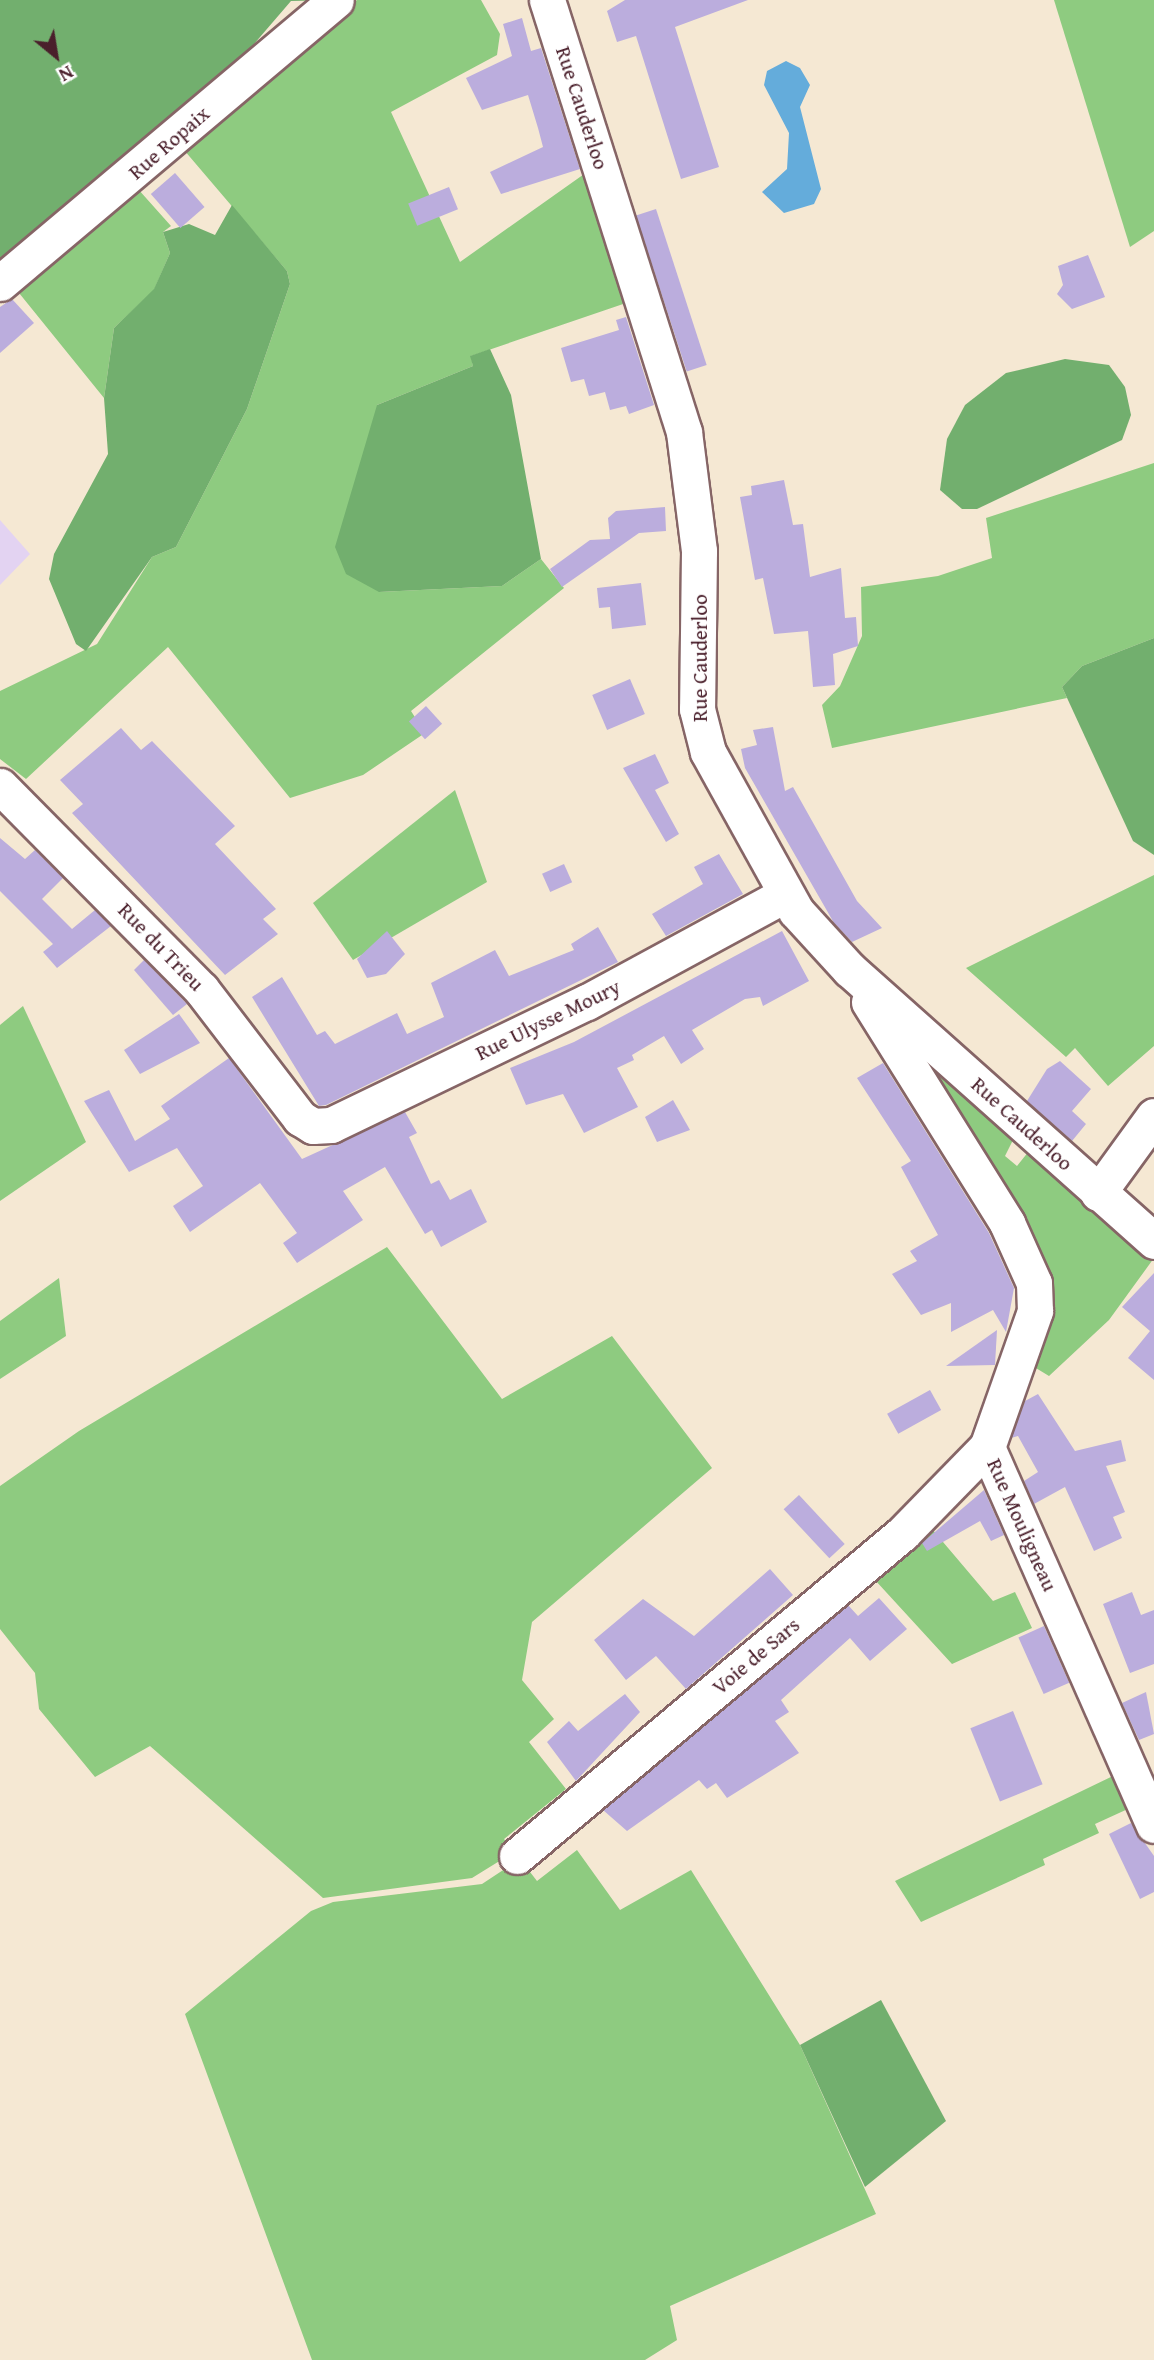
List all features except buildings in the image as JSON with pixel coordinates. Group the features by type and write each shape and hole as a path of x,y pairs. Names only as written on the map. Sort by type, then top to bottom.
{"street":[{"name":"Rue Cauderloo","path":"547,0 684,432 699,551 699,728 784,895 849,969 1154,1241"},
{"name":"Rue Ropaix","path":"0,283 122,184 137,155 223,79 306,12 335,1"},
{"name":"Rue du Trieu","path":"0,786 220,1009 307,1123"},
{"name":"Rue Ulysse Moury","path":"307,1123 331,1125 587,1002 784,895"},
{"name":"Rue Mouligneau","path":"849,969 1007,1223 1034,1283 1035,1311 987,1447 1154,1825"},
{"path":"1098,1192 1154,1116"},
{"name":"Voie de Sars","path":"517,1856 903,1533 987,1447"}],"shaded area":[{"path":"0,520 30,554 0,585"}],"green space":[{"path":"0,0 336,0 291,1 224,79 0,277"},
{"path":"357,0 481,0 500,34 497,55 391,112 460,262 587,172 629,302 471,356 473,366 377,405 379,592 502,586 541,559 564,588 411,711 425,733 363,775 290,798 168,647 26,779 0,759 0,691 97,644 152,557 176,547 247,409 290,284 287,271 184,150"},
{"path":"1054,0 1154,0 1154,231 1130,247"},
{"path":"138,189 171,226 163,232 170,253 154,290 114,328 104,398 15,288"},
{"path":"232,205 287,271 290,284 247,409 176,547 152,557 86,651 76,644 49,579 54,554 108,454 104,398 114,328 154,289 170,253 163,232 189,224 215,235"},
{"path":"490,349 511,395 541,559 502,586 379,592 346,574 335,547 377,405 473,366 470,356"},
{"path":"1065,359 1109,365 1125,387 1131,415 1122,440 977,509 962,509 940,490 947,439 965,405 1006,373"},
{"path":"1154,463 1154,638 1082,666 1062,687 1067,698 832,748 822,705 840,686 862,636 861,587 938,576 992,558 986,518"},
{"path":"1154,638 1154,855 1133,841 1062,687 1082,666"},
{"path":"455,790 487,882 353,960 313,903"},
{"path":"1154,875 1154,1046 1108,1086 1075,1048 1066,1057 966,968"},
{"path":"23,1006 86,1142 0,1201 0,1025"},
{"path":"922,1053 1017,1132 1005,1156 1017,1166 1033,1146 1154,1258 1109,1320 1049,1376 1026,1362 1046,1268 1041,1252 917,1061"},
{"path":"387,1247 502,1399 612,1336 712,1468 532,1622 522,1680 554,1719 529,1742 566,1789 504,1839 514,1852 472,1878 323,1898 150,1746 95,1777 39,1709 35,1673 0,1629 0,1486 79,1431"},
{"path":"59,1278 66,1336 0,1379 0,1321"},
{"path":"932,1529 993,1601 1015,1592 1032,1628 952,1664 875,1580"},
{"path":"1115,1775 1130,1808 1095,1824 1099,1833 1043,1859 1045,1865 921,1922 895,1881"},
{"path":"577,1850 620,1910 691,1870 800,2045 876,2214 670,2306 677,2340 645,2360 312,2360 185,2014 311,1911 333,1902 482,1884 520,1859 537,1881"},
{"path":"881,2000 946,2121 865,2187 800,2045"}],"water":[{"path":"786,61 800,68 810,85 800,107 821,189 814,204 784,213 762,192 787,169 789,133 764,85 767,71"}]}
